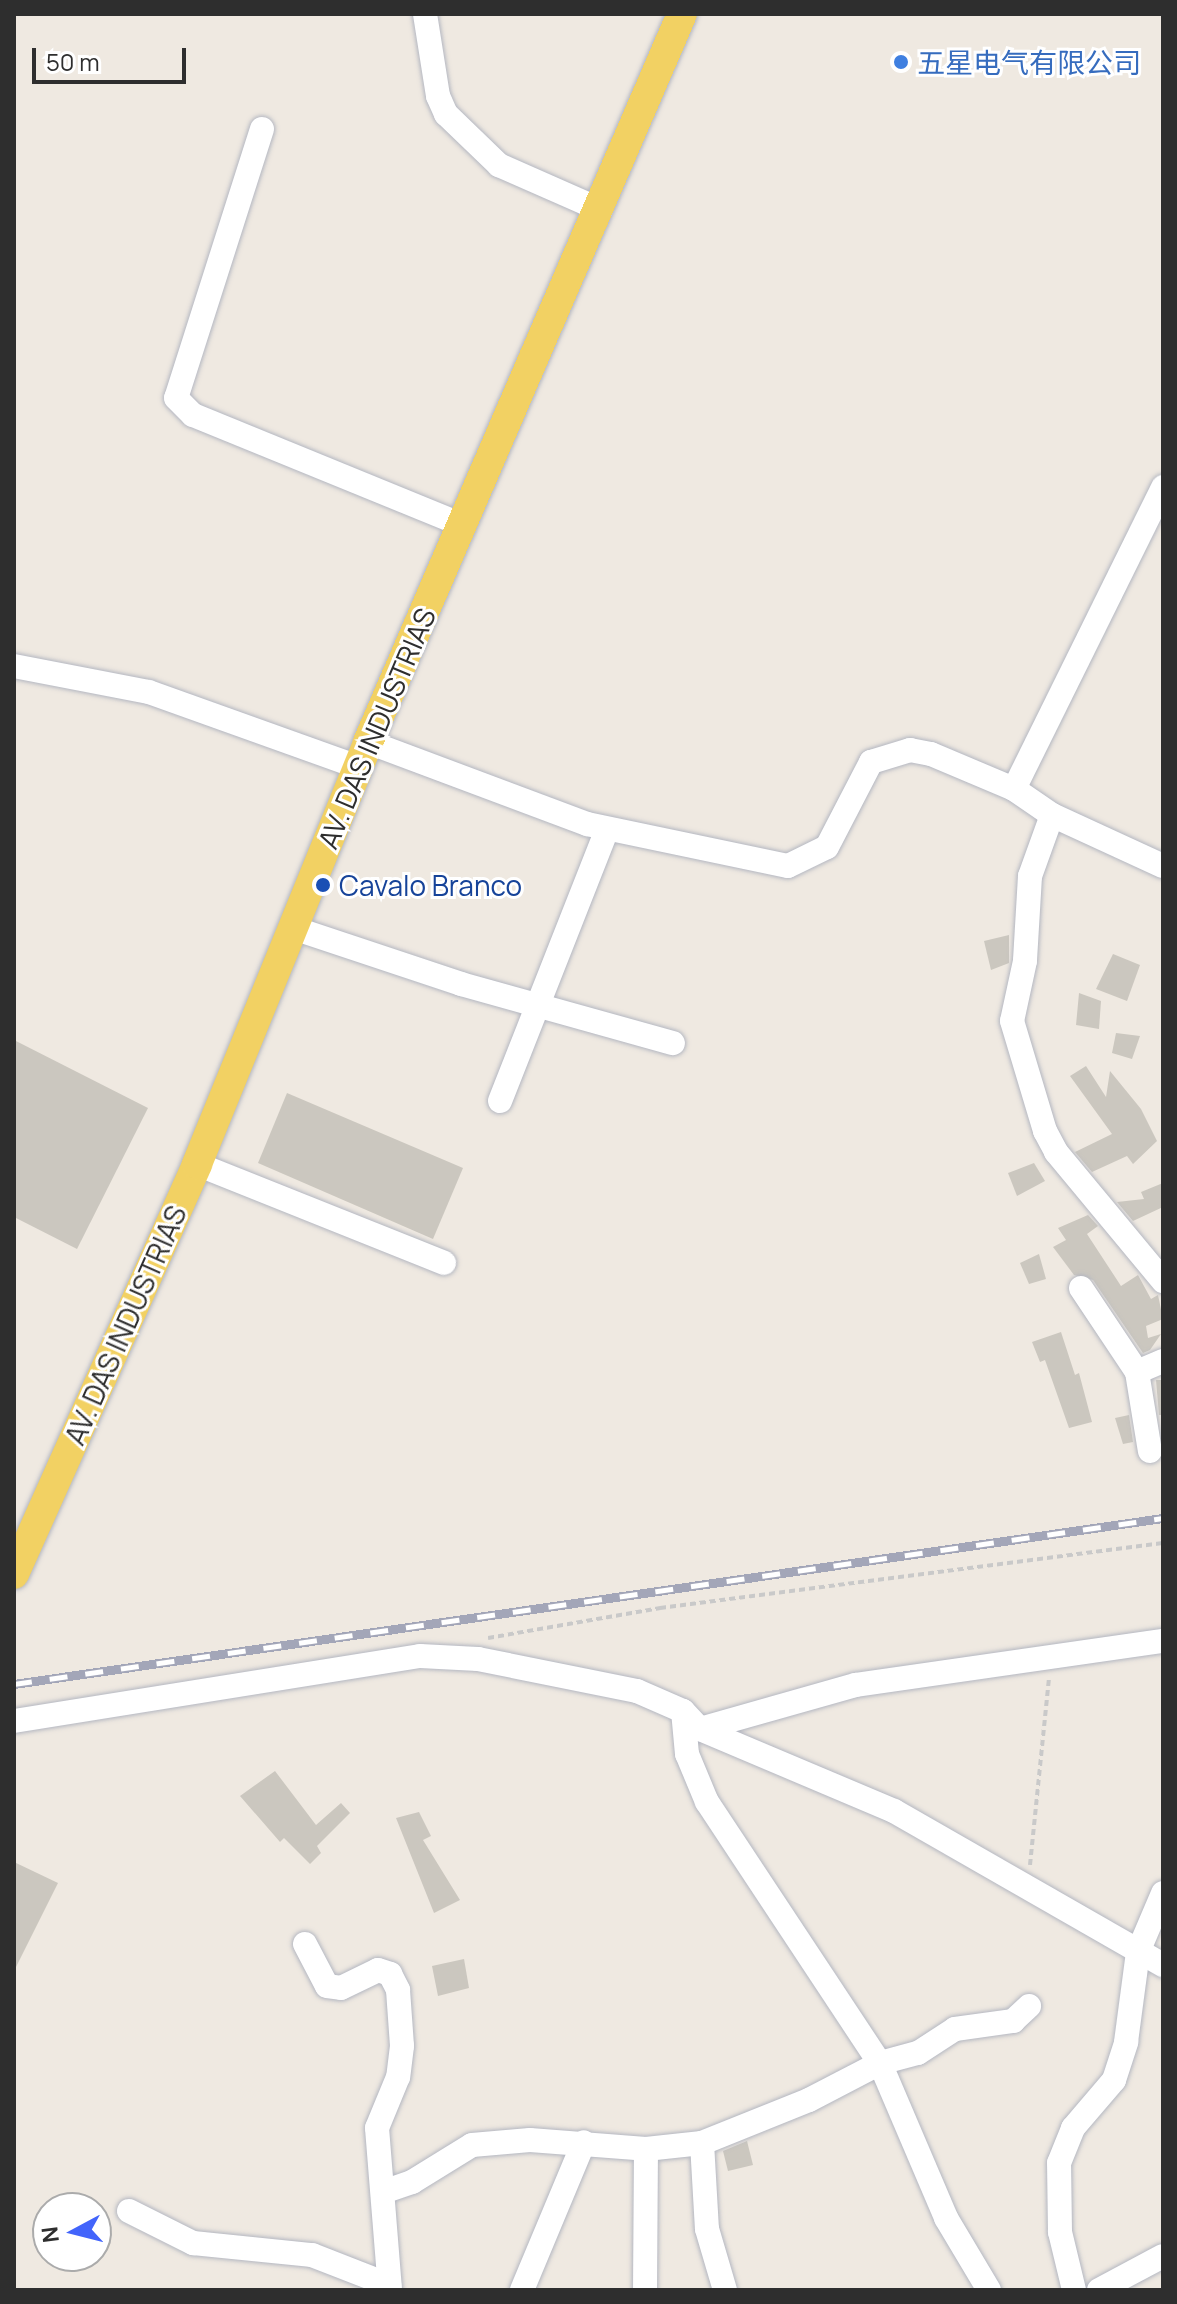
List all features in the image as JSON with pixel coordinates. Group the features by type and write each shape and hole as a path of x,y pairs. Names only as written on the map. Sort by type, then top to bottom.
{"main road":[{"name":"AV. DAS INDUSTRIAS","path":"14,1574 197,1164 363,755 601,210 679,15"}],"street":[{"path":"425,14 438,96 446,114 499,165 601,210"},
{"path":"262,129 176,398 193,415 462,525"},
{"path":"1014,789 1160,501"},
{"path":"14,666 149,692 607,829 788,866 827,847 862,774 887,753 931,754 1014,789 1052,815 1163,866"},
{"path":"1052,815 1030,876 1025,961 1012,1021 1056,1152 1163,1281"},
{"path":"500,1101 534,1004 607,829"},
{"path":"293,928 534,1004 673,1043"},
{"path":"197,1164 444,1263"},
{"path":"1081,1288 1137,1372 1150,1451"},
{"path":"1137,1372 1163,1361"},
{"path":"691,1720 856,1685 1163,1641"},
{"path":"14,1721 420,1656 478,1659 637,1691 691,1720 894,1811 1163,1965"},
{"path":"691,1720 687,1754 707,1802 880,2063 946,2218 989,2290"},
{"path":"1074,2290 1060,2232 1059,2163 1073,2128 1114,2080 1126,2042 1138,1952 1163,1893"},
{"path":"129,2211 193,2243 312,2255 390,2287 377,2128 398,2077 402,2046 394,1978 378,1970 341,1988 327,1986 305,1944"},
{"path":"383,2192 412,2182 472,2145 584,2142 646,2149 702,2143 809,2100 880,2063 930,2047 955,2029 1013,2021 1029,2006"},
{"path":"522,2290 584,2142"},
{"path":"702,2143 707,2229 725,2290"},
{"path":"645,2290 646,2149"},
{"path":"1099,2290 1163,2256"}],"path":[{"path":"477,1640 660,1608 1163,1543"},
{"path":"1028,1887 1052,1658"}],"building":[{"path":"1009,935 1009,963 991,970 984,941"},
{"path":"1113,954 1140,965 1127,1001 1096,989"},
{"path":"1079,993 1101,1001 1099,1029 1076,1025"},
{"path":"1116,1033 1140,1036 1132,1059 1112,1053"},
{"path":"14,1040 148,1108 77,1249 14,1217"},
{"path":"1086,1066 1106,1097 1110,1071 1141,1109 1157,1141 1133,1164 1127,1156 1092,1172 1075,1152 1112,1134 1070,1076"},
{"path":"287,1093 463,1168 433,1239 258,1163"},
{"path":"1034,1163 1045,1181 1017,1196 1008,1173"},
{"path":"1163,1183 1163,1207 1133,1221 1117,1202 1144,1199 1141,1192"},
{"path":"1088,1215 1098,1226 1087,1234 1121,1286 1138,1275 1151,1299 1158,1295 1163,1319 1146,1326 1148,1338 1161,1334 1150,1350 1143,1353 1093,1280 1074,1275 1053,1247 1066,1240 1058,1228"},
{"path":"1039,1254 1046,1279 1029,1284 1020,1263"},
{"path":"1061,1332 1075,1375 1079,1373 1092,1422 1069,1428 1045,1360 1040,1362 1032,1342"},
{"path":"1156,1380 1163,1380 1163,1415 1159,1415"},
{"path":"1129,1415 1133,1442 1123,1444 1115,1418"},
{"path":"275,1771 316,1825 341,1803 350,1813 317,1846 321,1853 310,1864 284,1838 280,1842 240,1796"},
{"path":"419,1812 431,1836 423,1840 460,1900 434,1913 396,1818"},
{"path":"14,1862 58,1883 14,1971"},
{"path":"464,1959 469,1988 438,1996 432,1966"},
{"path":"747,2141 753,2165 728,2171 723,2151"}],"railway":[{"path":"14,1684 1163,1518"}],"place":[{"name":"五星电气有限公司","path":"901,62"},
{"name":"Cavalo Branco","path":"323,885"}]}
